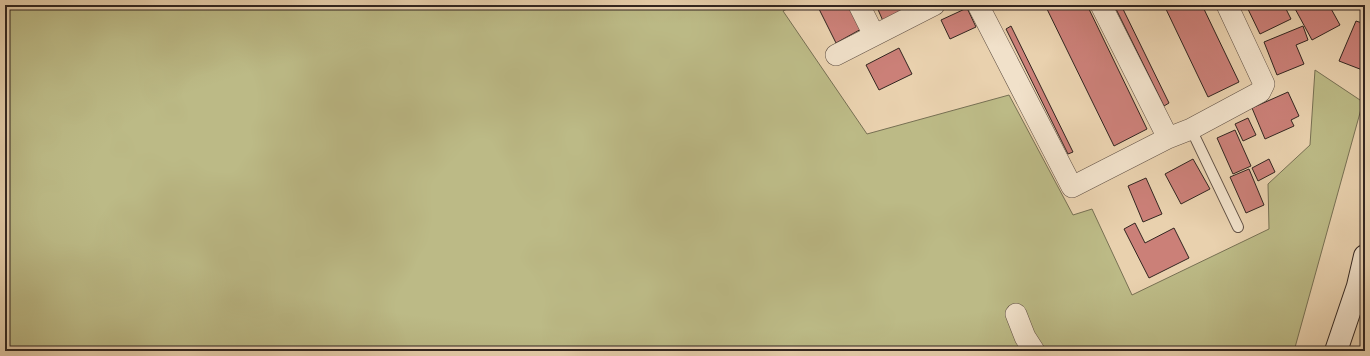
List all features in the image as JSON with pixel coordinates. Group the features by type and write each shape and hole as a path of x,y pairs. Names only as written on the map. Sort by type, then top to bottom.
{"street":[{"path":"859,5 874,35"},
{"path":"836,55 934,5"},
{"path":"978,5 1072,187 1168,138 1190,129 1260,92 1264,84 1227,5"},
{"path":"1101,5 1168,138"},
{"path":"1336,351 1358,286 1365,256"},
{"path":"1016,314 1025,337 1034,351"}],"lane":[{"path":"1190,129 1238,227"}],"shaded area":[{"path":"5,5 795,5 783,11 867,134 1009,95 1073,215 1092,209 1132,295 1269,229 1268,184 1310,145 1315,70 1363,102 1294,351 5,351"}],"building":[{"path":"829,5 852,5 863,28 836,43 819,9"},
{"path":"876,5 917,5 883,21"},
{"path":"1045,5 1087,5 1147,129 1114,146"},
{"path":"1114,5 1121,5 1169,103 1164,106"},
{"path":"1164,5 1202,5 1239,82 1208,97"},
{"path":"1246,5 1284,5 1291,19 1260,34"},
{"path":"1293,5 1329,5 1340,25 1312,40"},
{"path":"967,8 976,27 950,39 941,20"},
{"path":"1356,21 1365,24 1365,71 1339,61"},
{"path":"1011,26 1073,152 1068,154 1006,29"},
{"path":"1303,26 1308,40 1296,45 1304,64 1277,75 1264,42"},
{"path":"899,48 912,74 879,90 866,65"},
{"path":"1288,92 1299,116 1291,120 1294,126 1265,139 1252,108"},
{"path":"1248,118 1256,135 1243,141 1235,124"},
{"path":"1235,130 1251,166 1233,174 1217,138"},
{"path":"1193,159 1210,189 1181,204 1165,174"},
{"path":"1269,159 1275,172 1258,181 1252,168"},
{"path":"1249,169 1264,205 1246,213 1230,177"},
{"path":"1146,178 1162,214 1143,222 1128,186"},
{"path":"1135,223 1145,243 1174,228 1189,258 1149,278 1124,229"}]}
